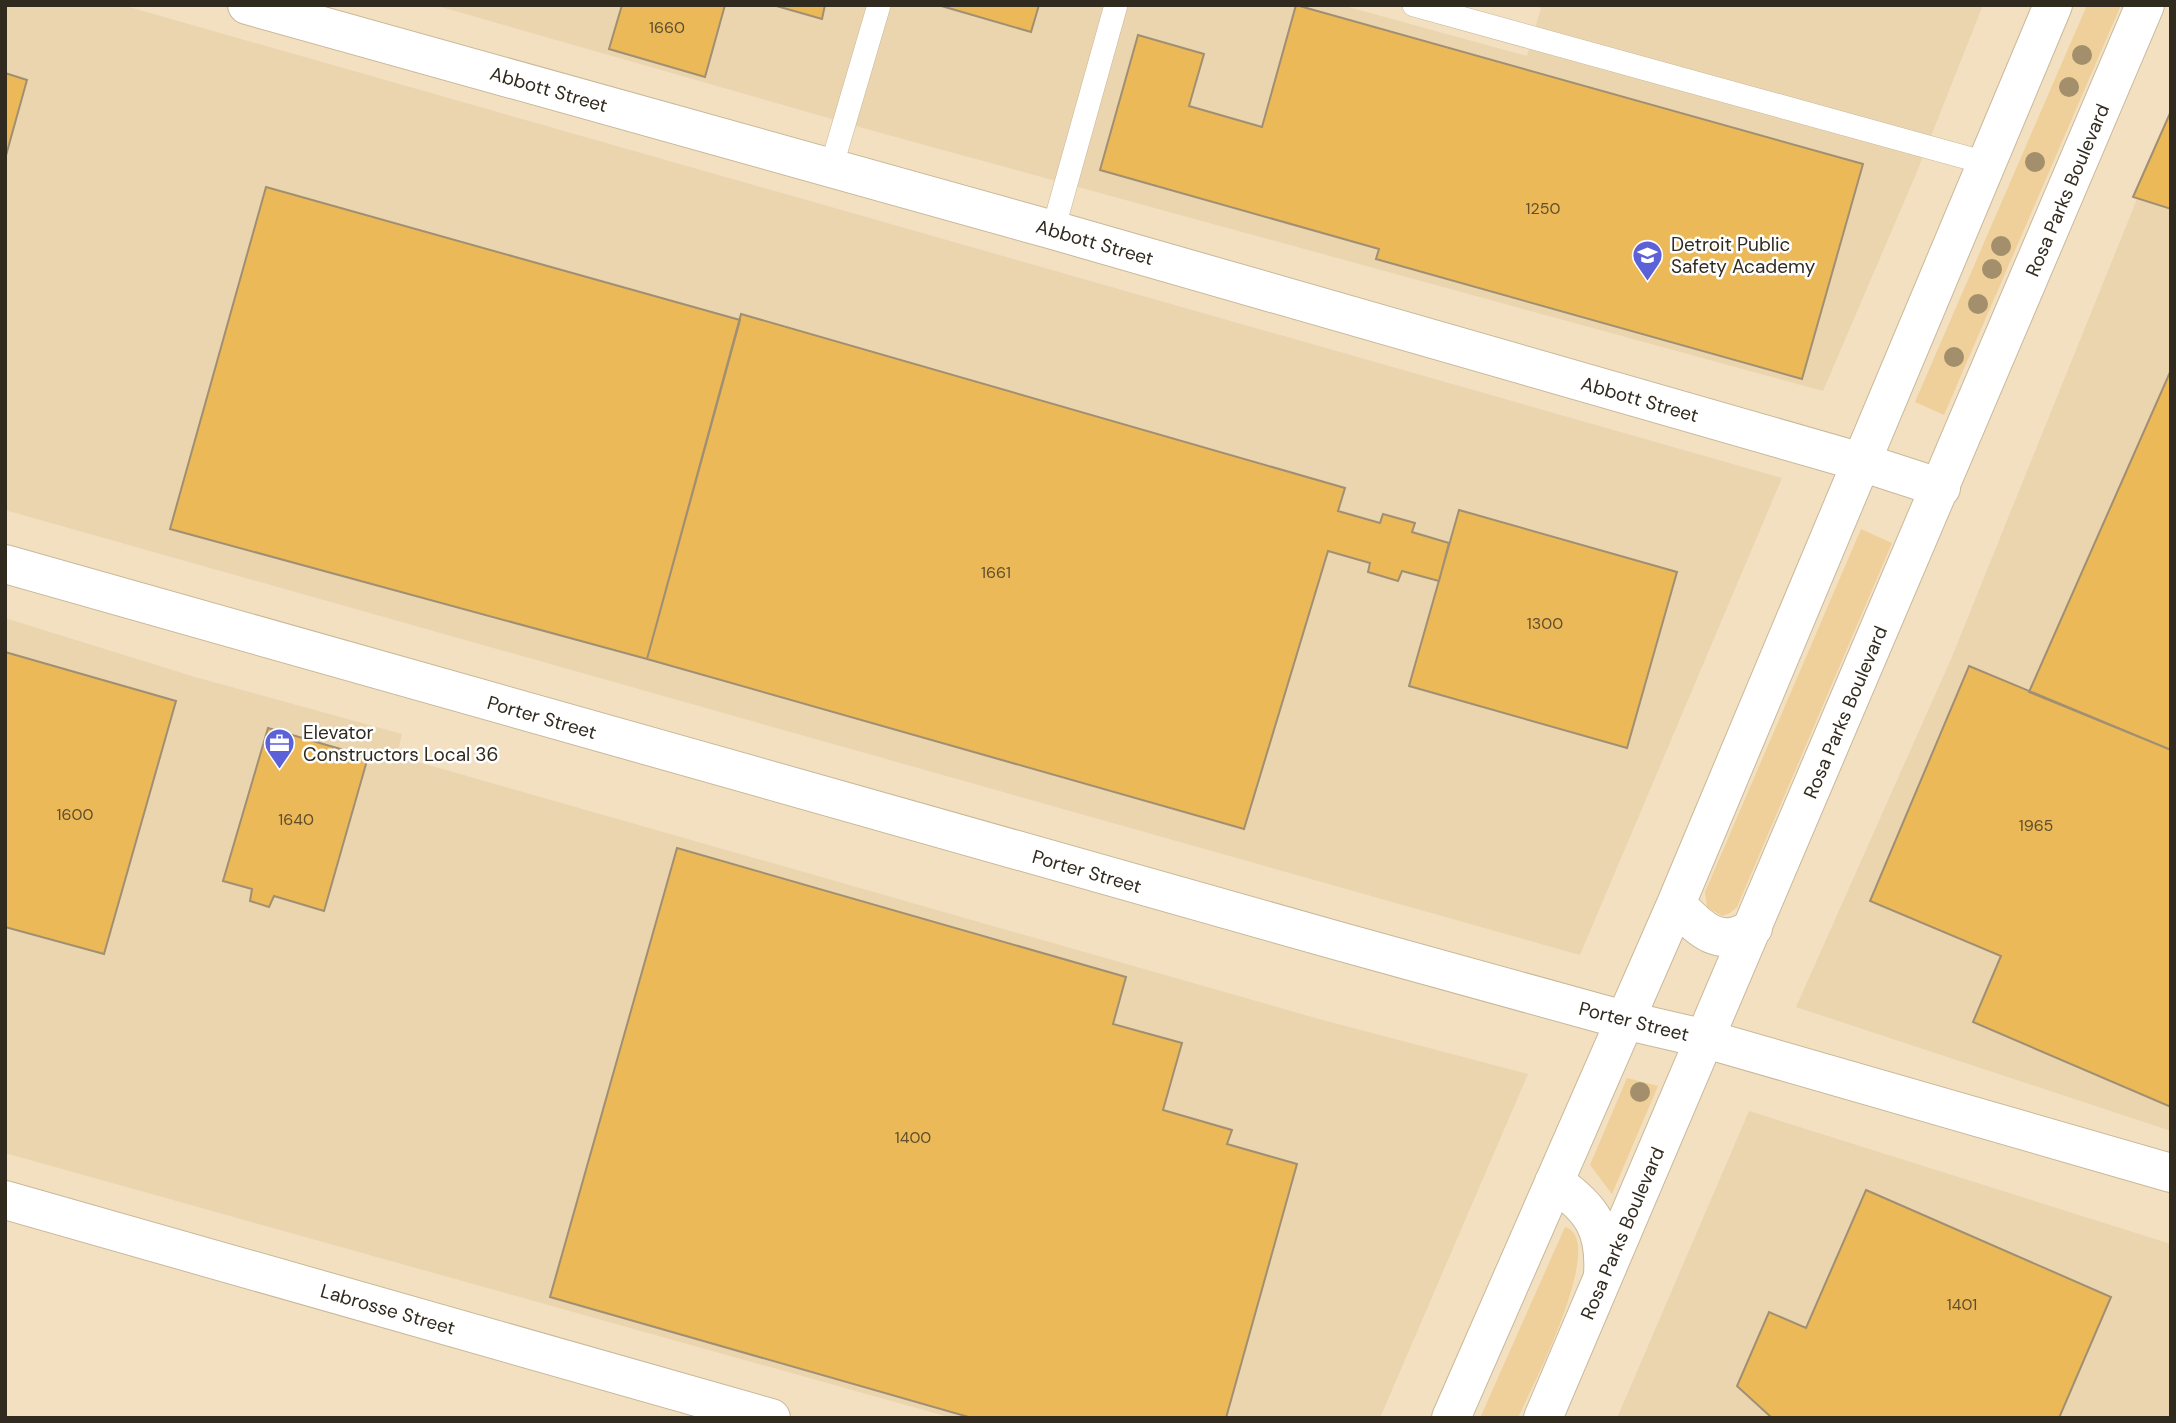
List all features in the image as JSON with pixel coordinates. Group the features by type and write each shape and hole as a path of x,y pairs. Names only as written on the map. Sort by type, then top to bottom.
{"street":[{"name":"Abbott Street","path":"247,5 1053,230 1861,462 1941,488"},
{"path":"1451,1418 1676,904 2053,5"},
{"name":"Rosa Parks Boulevard","path":"1543,1418 2145,5"},
{"name":"Porter Street","path":"5,564 1624,1020 1706,1039 2171,1173"},
{"path":"1676,904 1698,927 1715,936 1736,938 1753,928"},
{"path":"1554,1182 1577,1198 1599,1231 1604,1252 1602,1281"},
{"name":"Labrosse Street","path":"5,1200 771,1418"}],"lane":[{"path":"831,168 880,5"},
{"path":"1053,230 1116,5"},
{"path":"1414,5 1986,163"}],"shaded area":[{"path":"5,5 122,5 1782,478 1580,955 5,510"},
{"name":"Detroit Public Safety Academy","path":"434,5 1341,5 1527,56 1541,8 1531,5 1983,5 1916,174 1823,391 888,135"},
{"path":"2087,5 2121,5 1944,415 1915,402"},
{"path":"2171,115 2171,1131 1796,1007 1951,659"},
{"path":"1861,529 1892,543 1737,907 1722,916 1707,907 1705,892"},
{"path":"5,618 195,677 402,734 397,756 1319,1019 1528,1074 1380,1418 952,1418 5,1153"},
{"path":"1627,1078 1658,1086 1612,1194 1590,1165"},
{"path":"1749,1111 2171,1244 2171,1418 1617,1418"},
{"path":"1565,1227 1576,1238 1578,1258 1573,1286 1550,1349 1518,1418 1480,1418"}],"building":[{"path":"622,5 725,5 705,77 609,49"},
{"path":"773,5 825,5 822,19"},
{"path":"938,5 1039,5 1031,32"},
{"name":"Detroit Public Safety Academy","path":"1296,5 1863,164 1802,379 1376,259 1379,249 1100,170 1138,35 1204,54 1189,106 1262,127"},
{"path":"5,73 27,80 5,159"},
{"path":"2171,111 2171,209 2133,197"},
{"path":"266,187 740,320 647,659 170,529"},
{"path":"741,314 1345,488 1338,511 1380,523 1383,514 1415,523 1412,532 1449,543 1439,581 1402,571 1398,581 1368,572 1370,563 1328,551 1244,829 647,659"},
{"path":"2171,370 2171,750 2029,692"},
{"path":"1459,510 1677,572 1627,748 1409,686"},
{"path":"5,652 176,701 104,954 5,927"},
{"path":"1969,666 2171,750 2171,1107 1973,1022 2001,956 1870,901"},
{"path":"268,728 368,757 324,911 274,896 269,907 250,901 252,889 223,881"},
{"path":"677,848 1126,977 1113,1024 1182,1043 1163,1110 1232,1130 1227,1144 1297,1164 1226,1418 972,1418 550,1297"},
{"path":"1866,1190 2111,1297 2059,1418 1772,1418 1737,1386 1769,1312 1806,1328"}],"place":[{"name":"Detroit Public Safety Academy","path":"1648,282"},
{"name":"Elevator Constructors Local 36","path":"280,770"}]}
